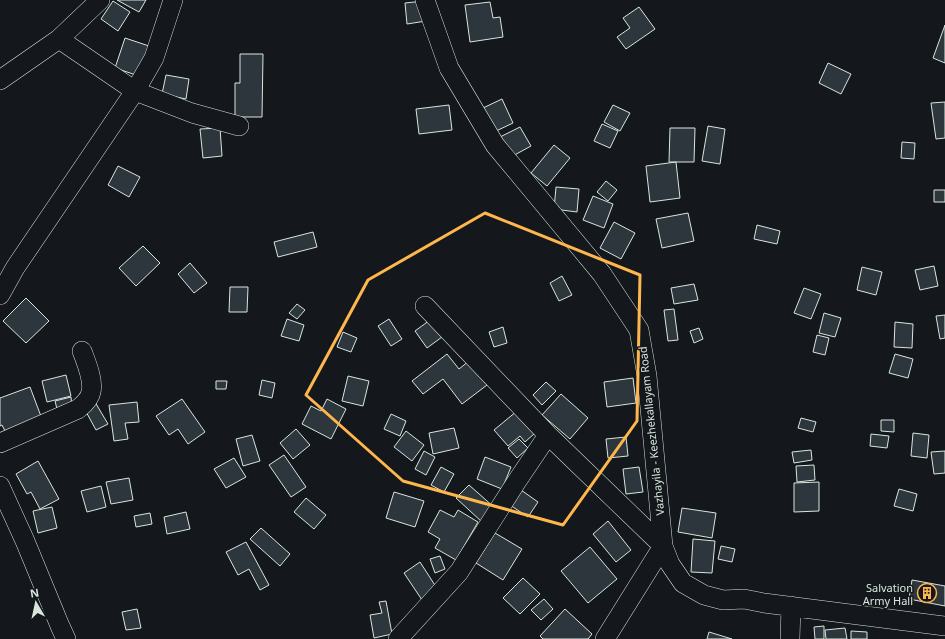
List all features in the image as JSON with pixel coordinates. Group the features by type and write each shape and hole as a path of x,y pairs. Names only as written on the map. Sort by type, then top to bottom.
{"street":[{"path":"0,80 59,39 100,0"},
{"path":"0,295 15,268 135,91 154,58 173,0"},
{"name":"Vazhayila - Keezhekallayam Road","path":"425,0 449,68 495,145 602,274 639,330 647,376 662,546 670,564 684,583 704,595 723,600 744,599 945,626"},
{"path":"59,39 135,91 192,113 239,126"},
{"path":"425,306 548,435 662,546 605,639"},
{"path":"0,443 78,409 84,404 91,392 91,377 82,351"},
{"path":"398,639 458,572 548,435"},
{"path":"0,486 66,639"},
{"path":"790,639 792,606"}],"highlighted area":[{"path":"485,213 640,275 637,421 563,525 403,481 306,395 368,280"}],"building":[{"path":"117,0 146,0 139,12"},
{"path":"113,1 130,12 118,31 101,19"},
{"path":"424,1 426,21 407,24 405,3"},
{"path":"490,2 493,18 500,17 503,37 470,42 465,5"},
{"path":"639,7 655,29 626,49 617,37 630,28 623,18"},
{"path":"945,25 945,63 933,58"},
{"path":"125,38 149,46 139,76 115,68"},
{"path":"240,54 263,54 262,117 235,117 235,83 240,83"},
{"path":"828,63 851,74 841,94 819,83"},
{"path":"166,75 189,79 186,99 162,94"},
{"path":"502,99 513,123 494,132 483,108"},
{"path":"945,102 945,138 936,139 931,103"},
{"path":"449,105 452,130 419,134 416,109"},
{"path":"613,105 630,113 620,131 604,122"},
{"path":"602,124 618,131 610,148 594,141"},
{"path":"708,126 725,129 720,164 702,161"},
{"path":"520,127 531,146 509,158 498,138"},
{"path":"220,128 222,156 203,158 200,129"},
{"path":"670,128 695,128 694,162 669,162"},
{"path":"902,142 915,143 914,159 901,158"},
{"path":"554,145 570,158 547,186 531,173"},
{"path":"676,162 680,198 650,202 646,166"},
{"path":"118,166 140,177 129,197 108,185"},
{"path":"606,181 617,190 608,201 597,192"},
{"path":"556,187 579,189 577,212 554,209"},
{"path":"934,190 945,190 945,202 934,202"},
{"path":"593,196 613,204 604,228 583,220"},
{"path":"688,213 694,241 662,248 656,219"},
{"path":"614,222 635,233 621,259 600,248"},
{"path":"757,225 780,231 777,244 754,239"},
{"path":"313,232 317,247 278,257 274,242"},
{"path":"143,246 160,263 136,286 119,268"},
{"path":"190,263 207,283 194,293 178,274"},
{"path":"934,266 938,286 920,290 915,270"},
{"path":"862,267 882,272 876,295 857,290"},
{"path":"562,276 572,295 559,301 550,283"},
{"path":"694,284 698,300 674,304 671,288"},
{"path":"230,287 248,287 247,312 229,312"},
{"path":"804,288 821,294 811,319 794,313"},
{"path":"26,298 49,321 26,343 3,321"},
{"path":"297,304 305,310 297,319 289,313"},
{"path":"674,309 678,340 668,341 664,310"},
{"path":"824,313 841,318 835,337 819,333"},
{"path":"945,315 945,338 940,339 936,316"},
{"path":"287,319 304,325 299,341 281,336"},
{"path":"389,319 402,339 391,346 378,326"},
{"path":"430,320 442,337 427,348 415,331"},
{"path":"895,322 913,324 912,348 894,347"},
{"path":"503,327 507,343 494,347 489,332"},
{"path":"699,328 703,339 694,343 690,331"},
{"path":"343,332 357,338 351,352 337,347"},
{"path":"817,335 829,338 825,355 813,352"},
{"path":"447,354 459,369 469,361 487,385 462,404 443,379 423,394 412,381"},
{"path":"895,354 913,359 908,378 889,373"},
{"path":"66,375 71,396 47,402 42,381"},
{"path":"348,376 369,381 363,406 342,401"},
{"path":"633,378 636,403 607,407 604,382"},
{"path":"262,380 275,383 272,398 259,395"},
{"path":"216,381 227,381 226,389 216,389"},
{"path":"546,382 556,391 542,405 533,395"},
{"path":"30,387 42,419 6,433 2,425 0,426 0,398"},
{"path":"561,394 588,418 570,439 542,415"},
{"path":"71,397 72,406 57,409 55,401"},
{"path":"182,399 205,432 188,444 178,429 169,435 156,416"},
{"path":"327,399 346,409 331,439 302,424 311,406 321,411"},
{"path":"95,402 108,424 96,430 84,408"},
{"path":"137,402 139,422 125,423 128,439 114,441 109,405"},
{"path":"517,411 535,433 525,442 520,436 508,446 494,430"},
{"path":"391,414 406,421 400,436 384,429"},
{"path":"801,418 816,422 813,432 798,428"},
{"path":"881,420 894,420 894,432 881,431"},
{"path":"454,428 459,448 433,454 429,433"},
{"path":"296,429 310,445 293,459 280,443"},
{"path":"406,431 424,445 412,461 394,447"},
{"path":"913,433 929,435 927,458 911,456"},
{"path":"871,434 889,436 887,448 870,446"},
{"path":"252,435 260,461 243,466 236,439"},
{"path":"626,437 628,456 608,458 606,439"},
{"path":"519,439 528,448 517,458 508,448"},
{"path":"811,450 812,460 794,463 792,452"},
{"path":"424,451 435,457 426,475 415,469"},
{"path":"945,451 945,473 934,474 931,452"},
{"path":"284,455 306,487 291,497 269,465"},
{"path":"485,457 511,467 502,489 477,479"},
{"path":"234,458 246,477 226,488 214,469"},
{"path":"38,461 59,499 40,509 31,492 27,494 16,474"},
{"path":"814,465 815,480 797,482 796,466"},
{"path":"441,467 454,474 444,492 431,485"},
{"path":"639,467 643,492 626,494 623,469"},
{"path":"129,478 133,500 111,504 106,482"},
{"path":"819,482 819,511 794,512 794,483"},
{"path":"469,485 495,508 482,522 456,498"},
{"path":"101,486 106,507 87,512 81,491"},
{"path":"899,489 917,494 913,511 894,506"},
{"path":"521,490 538,502 528,517 510,505"},
{"path":"394,492 424,501 415,527 386,518"},
{"path":"306,498 326,515 314,529 294,512"},
{"path":"52,507 57,528 38,533 33,511"},
{"path":"682,508 716,513 712,538 678,532"},
{"path":"440,510 454,517 458,510 478,522 456,560 435,548 440,539 428,532"},
{"path":"186,512 190,529 167,534 164,517"},
{"path":"150,513 152,524 136,527 134,516"},
{"path":"608,521 631,550 616,562 593,534"},
{"path":"261,528 290,554 280,566 250,539"},
{"path":"495,533 522,549 503,580 476,563"},
{"path":"693,539 715,541 712,573 691,572"},
{"path":"246,542 269,585 260,590 249,569 238,575 226,552"},
{"path":"721,546 735,549 732,562 718,559"},
{"path":"590,547 617,579 588,603 561,571"},
{"path":"440,556 445,569 435,573 430,559"},
{"path":"420,562 438,590 422,600 404,573"},
{"path":"523,578 540,594 520,614 503,598"},
{"name":"Salvation Army Hall","path":"912,580 945,586 945,606 909,599"},
{"path":"544,599 553,609 541,620 531,610"},
{"path":"386,601 392,634 374,638 370,615 382,613 379,602"},
{"path":"137,609 141,628 126,630 122,612"},
{"path":"565,609 592,634 588,639 543,639 540,636"},
{"path":"824,626 824,639 815,639 814,627"},
{"path":"845,628 847,639 826,639 825,630"},
{"path":"851,631 867,632 867,639 851,639"},
{"path":"709,632 732,639 707,639"}],"place":[{"name":"Salvation Army Hall","path":"927,593"}]}
